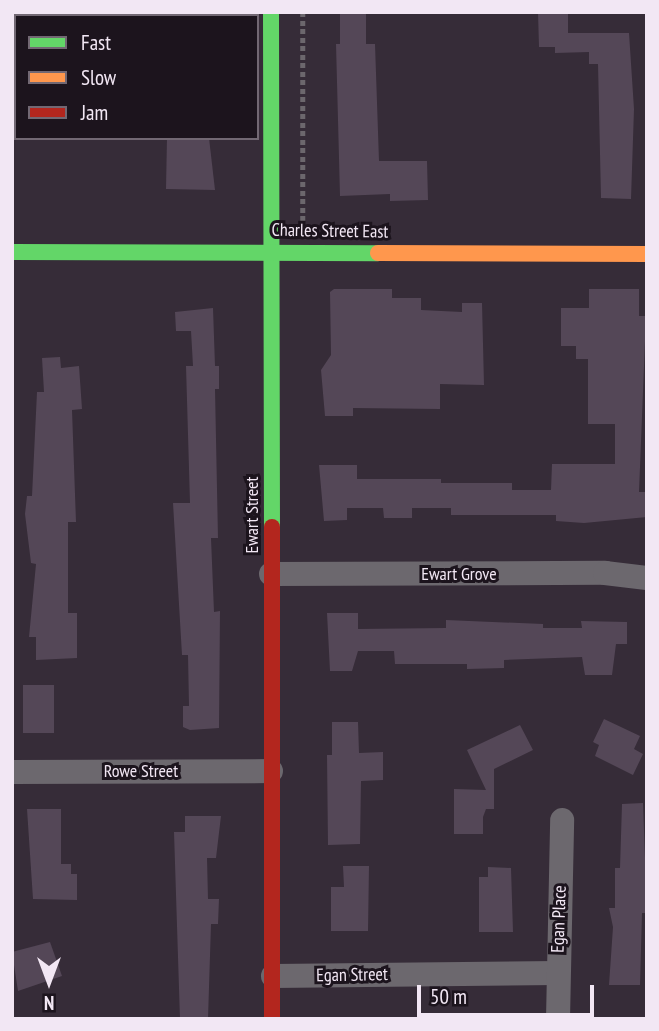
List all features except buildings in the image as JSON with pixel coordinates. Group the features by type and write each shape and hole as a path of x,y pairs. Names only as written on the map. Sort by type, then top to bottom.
{"street":[{"name":"Ewart Street","path":"271,12 272,1019"},
{"name":"Charles Street East","path":"12,252 272,250 647,254"},
{"name":"Ewart Grove","path":"271,574 604,573 647,578"},
{"name":"Rowe Street","path":"12,772 271,771"},
{"name":"Egan Place","path":"558,1019 562,820"},
{"name":"Egan Street","path":"273,976 557,972"}],"path":[{"path":"303,12 303,228"}],"traffic: fast":[{"path":"271,12 272,527"},
{"path":"12,252 378,253"}],"traffic: slow":[{"path":"378,253 647,254"}],"traffic: jam":[{"path":"272,527 272,1019"}]}
